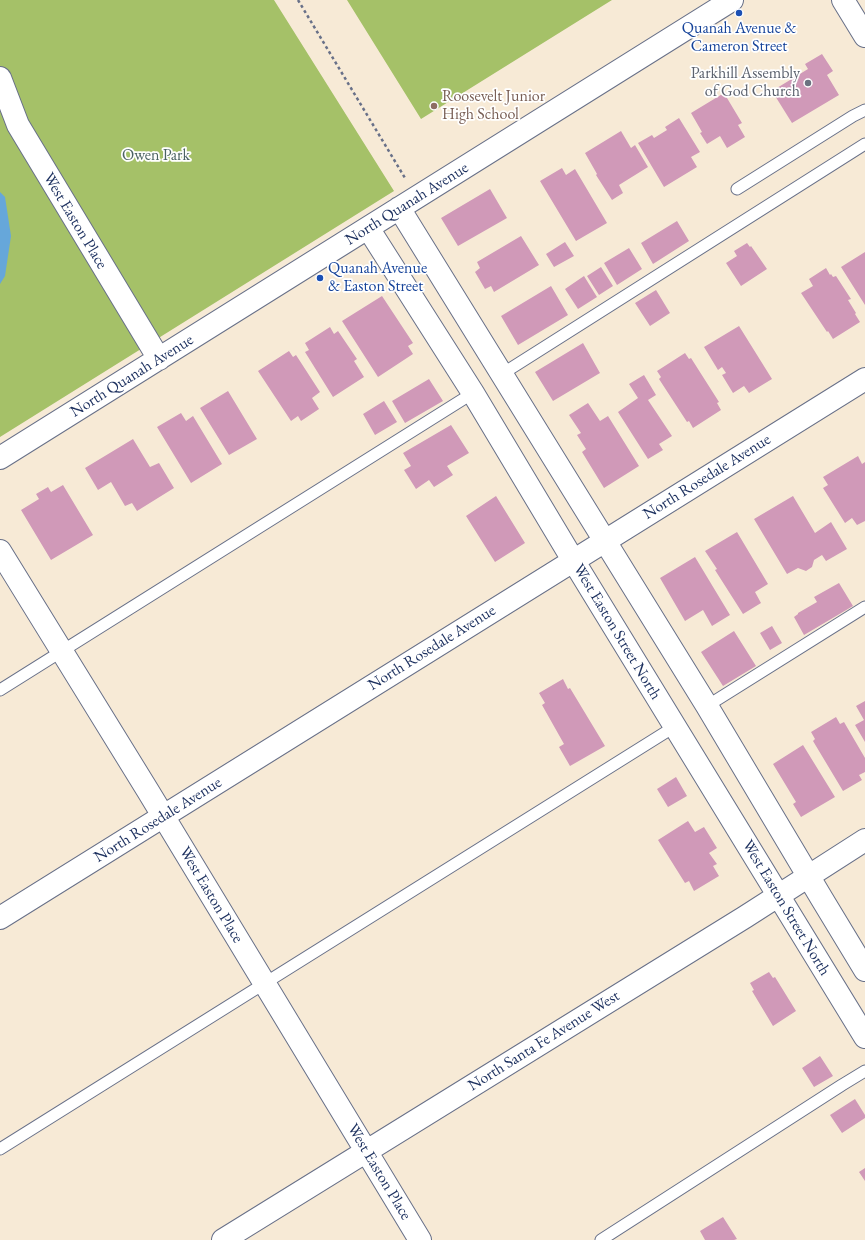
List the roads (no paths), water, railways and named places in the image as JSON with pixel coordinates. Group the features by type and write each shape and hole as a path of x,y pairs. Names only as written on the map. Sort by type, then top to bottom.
{"street":[{"name":"North Quanah Avenue","path":"0,458 732,0"},
{"path":"843,0 865,36"},
{"name":"West Easton Place","path":"0,78 18,125 159,359"},
{"path":"399,208 707,706 865,970"},
{"name":"West Easton Street North","path":"368,228 473,393 674,727 865,1036"},
{"name":"North Rosedale Avenue","path":"0,918 865,379"},
{"name":"West Easton Place","path":"0,551 164,816 420,1240"},
{"name":"North Santa Fe Avenue West","path":"223,1240 779,895 865,840"}],"lane":[{"path":"737,188 865,110"},
{"path":"502,374 865,144"},
{"path":"0,690 473,393"},
{"path":"707,706 865,607"},
{"path":"0,1149 674,727"},
{"path":"600,1240 865,1071"}],"water":[{"path":"0,192 5,197 11,236 5,276 0,284"}],"place":[{"name":"Quanah Avenue & Cameron Street","path":"739,13"},
{"name":"Parkhill Assembly of God Church","path":"808,83"},
{"name":"Roosevelt Junior High School","path":"434,106"},
{"name":"Quanah Avenue & Easton Street","path":"320,278"}],"park label":[{"name":"Owen Park","path":"156,156"}]}
